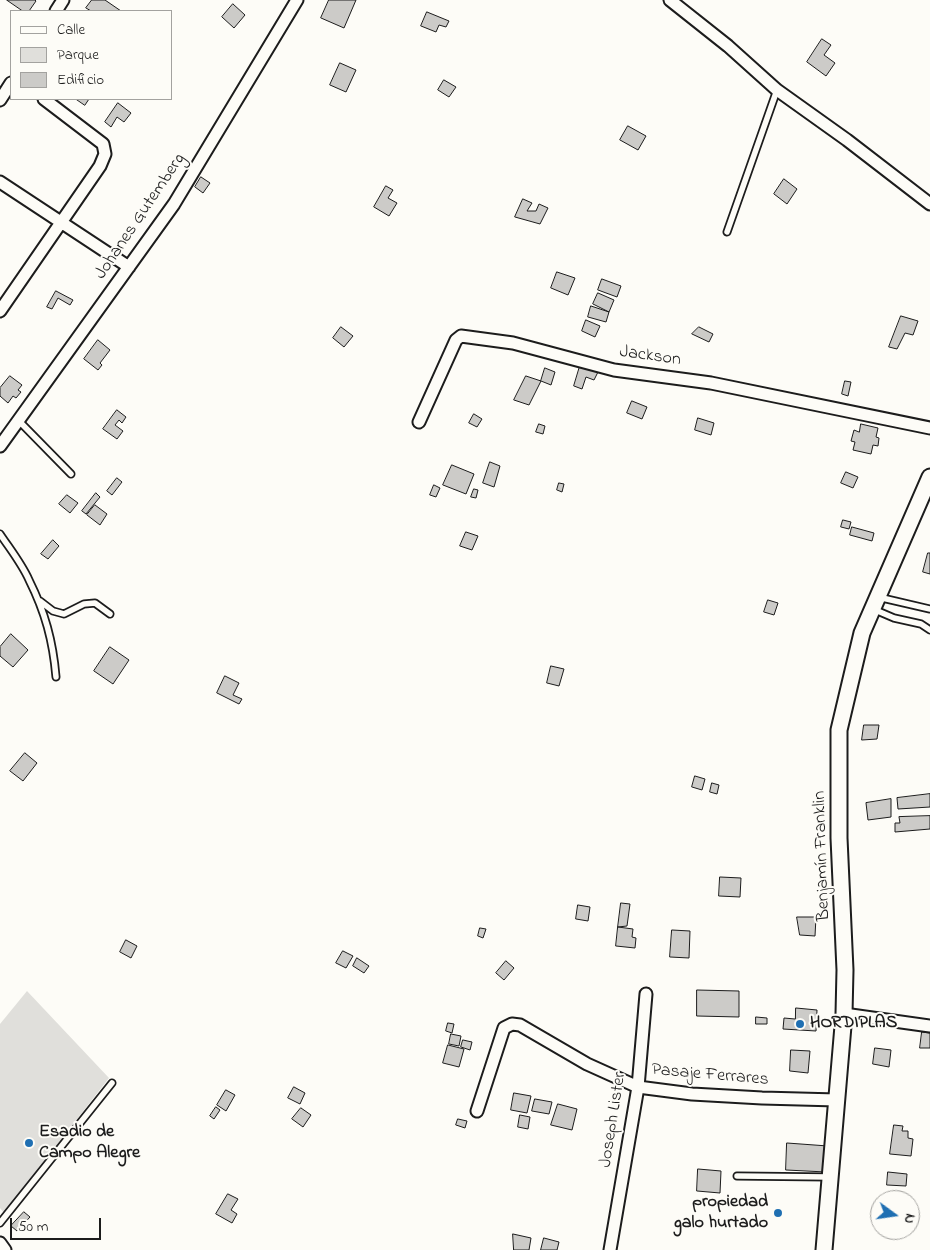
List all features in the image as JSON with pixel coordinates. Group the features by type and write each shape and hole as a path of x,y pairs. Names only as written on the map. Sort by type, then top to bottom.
{"street":[{"name":"Johanes Gutemberg","path":"0,446 174,204 297,0"},
{"path":"670,0 728,46 777,90 930,204"},
{"path":"0,100 10,85"},
{"path":"0,310 100,166 105,154 103,144 45,100"},
{"path":"0,182 129,267"},
{"name":"Jackson","path":"419,422 456,340 461,336 513,343 614,370 711,384 930,428"},
{"name":"Benjamín Franklin","path":"824,1250 844,1014 845,970 839,838 839,730 862,633 930,477"},
{"name":"Joseph Lister","path":"610,1250 638,1087 646,994"},
{"path":"844,1014 930,1026"},
{"name":"Pasaje Ferrares","path":"477,1111 504,1028 512,1024 520,1025 587,1064 638,1087 709,1095 837,1100"},
{"path":"0,1243 5,1250"}],"lane":[{"path":"727,232 777,90"},
{"path":"19,421 71,474"},
{"path":"0,534 29,578 45,616 54,650 56,677"},
{"path":"38,600 52,611 64,614 84,604 96,603 110,614"},
{"path":"875,603 930,609"},
{"path":"875,603 894,618 920,624 930,630"},
{"path":"0,1223 112,1083"},
{"path":"737,1176 831,1177"}],"green space":[{"name":"Esadio de Campo Alegre","path":"27,991 109,1078 4,1213 0,1208 0,1024"}],"building":[{"path":"7,0 36,1 30,10 22,10"},
{"path":"92,0 105,0 120,10 89,10 86,8"},
{"path":"329,0 356,0 344,28 321,18"},
{"path":"233,4 245,15 234,28 222,17"},
{"path":"427,12 449,21 446,27 439,25 436,32 421,26"},
{"path":"822,39 831,45 824,55 835,63 826,76 807,62"},
{"path":"340,63 356,70 346,92 330,85"},
{"path":"444,80 456,87 449,97 438,90"},
{"path":"78,100 88,100 85,105"},
{"path":"118,103 131,113 124,122 117,117 111,127 105,122"},
{"path":"628,126 646,136 638,150 620,140"},
{"path":"201,177 210,183 203,193 195,187"},
{"path":"784,179 797,189 787,204 774,194"},
{"path":"386,186 393,190 388,198 397,203 389,216 374,207"},
{"path":"523,199 532,203 527,211 536,211 539,204 548,208 540,224 515,217"},
{"path":"557,272 575,278 568,295 551,288"},
{"path":"602,279 621,286 617,297 598,290"},
{"path":"56,291 73,300 70,305 58,298 52,309 47,307"},
{"path":"598,293 614,300 609,312 593,304"},
{"path":"591,306 609,312 606,322 588,317"},
{"path":"901,316 918,321 913,335 905,333 897,349 889,347"},
{"path":"586,320 600,326 595,337 582,331"},
{"path":"341,327 353,336 344,347 333,338"},
{"path":"699,327 713,334 709,342 692,334"},
{"path":"98,340 110,350 100,363 102,365 98,370 84,359"},
{"path":"580,366 598,372 594,380 586,377 582,389 574,386"},
{"path":"545,368 555,372 551,385 541,381"},
{"path":"10,376 22,385 18,390 21,392 16,398 13,396 8,403 0,396 0,388"},
{"path":"526,376 541,381 529,405 514,400"},
{"path":"845,381 851,382 848,396 842,394"},
{"path":"632,401 647,407 642,419 627,413"},
{"path":"117,410 126,417 122,423 119,420 115,425 123,431 117,439 103,429"},
{"path":"474,414 482,419 477,427 469,423"},
{"path":"698,418 714,423 711,435 695,430"},
{"path":"539,424 545,426 543,434 536,432"},
{"path":"861,424 878,428 876,437 879,438 878,446 873,445 871,454 853,450 855,442 851,441 854,430 859,432"},
{"path":"490,462 500,466 494,487 483,483"},
{"path":"452,465 474,474 466,494 443,485"},
{"path":"846,472 858,477 853,488 841,483"},
{"path":"117,478 122,482 112,495 107,491"},
{"path":"559,483 564,484 562,492 557,490"},
{"path":"434,485 440,488 436,497 430,495"},
{"path":"474,489 478,490 476,498 471,497"},
{"path":"96,493 100,497 86,514 82,511"},
{"path":"67,495 78,503 70,513 59,504"},
{"path":"95,505 107,514 100,525 87,515"},
{"path":"843,520 851,522 849,529 841,527"},
{"path":"852,527 874,533 872,541 850,535"},
{"path":"466,532 478,536 472,550 460,546"},
{"path":"53,540 59,546 48,559 41,554"},
{"path":"928,553 930,553 930,574 923,572"},
{"path":"768,600 778,603 774,615 764,612"},
{"path":"11,634 28,650 13,667 0,656 0,647"},
{"path":"110,647 129,660 113,684 94,671"},
{"path":"551,666 564,669 559,686 547,683"},
{"path":"225,676 239,683 233,695 242,699 239,704 217,693"},
{"path":"864,725 879,725 877,739 862,740"},
{"path":"25,753 37,763 23,781 10,771"},
{"path":"695,776 705,779 702,790 692,787"},
{"path":"712,783 719,785 717,794 710,792"},
{"path":"930,794 930,807 898,809 897,798"},
{"path":"891,799 891,817 868,820 866,803"},
{"path":"930,816 930,829 895,832 895,823 900,823 899,817"},
{"path":"720,877 741,878 740,897 719,896"},
{"path":"621,903 630,904 627,926 618,927"},
{"path":"578,905 590,907 588,921 576,919"},
{"path":"797,917 816,917 815,936 800,935"},
{"path":"618,927 633,929 632,937 636,938 635,948 616,946"},
{"path":"480,928 486,929 483,938 478,936"},
{"path":"672,930 690,931 689,958 670,957"},
{"path":"126,940 137,946 131,958 120,952"},
{"path":"343,951 353,956 346,968 336,963"},
{"path":"357,958 369,966 364,973 353,966"},
{"path":"506,961 514,968 504,980 496,973"},
{"path":"697,990 739,991 739,1017 697,1016"},
{"name":"HORDIPLAS","path":"796,1008 817,1010 816,1031 783,1029 784,1018 795,1019"},
{"path":"756,1017 767,1018 767,1024 756,1024"},
{"path":"448,1023 454,1024 452,1033 446,1031"},
{"path":"922,1032 930,1033 930,1048 920,1048"},
{"path":"451,1034 461,1036 459,1046 449,1044"},
{"path":"463,1040 472,1042 470,1050 461,1047"},
{"path":"448,1045 464,1049 459,1067 443,1063"},
{"path":"875,1048 891,1050 889,1067 873,1064"},
{"path":"791,1050 810,1051 808,1073 790,1071"},
{"path":"294,1087 305,1093 300,1104 288,1098"},
{"path":"226,1090 235,1095 226,1111 217,1105"},
{"path":"514,1093 531,1096 527,1113 511,1110"},
{"path":"535,1099 552,1102 549,1114 532,1111"},
{"path":"558,1104 577,1109 572,1130 551,1125"},
{"path":"216,1107 220,1110 214,1119 210,1116"},
{"path":"301,1108 311,1115 303,1127 292,1119"},
{"path":"520,1115 530,1117 528,1129 518,1127"},
{"path":"458,1119 467,1121 465,1128 456,1125"},
{"path":"894,1125 903,1126 902,1131 908,1131 908,1138 913,1139 911,1156 890,1154"},
{"path":"787,1143 828,1146 826,1172 786,1170"},
{"path":"698,1169 721,1171 720,1193 697,1191"},
{"path":"888,1172 907,1174 906,1186 887,1185"},
{"path":"228,1194 238,1199 231,1210 237,1214 232,1223 216,1214"},
{"path":"24,1212 30,1217 17,1231 11,1226"},
{"path":"513,1234 531,1238 529,1250 514,1250"},
{"path":"544,1238 559,1242 557,1250 541,1250"}],"place":[{"name":"HORDIPLAS","path":"800,1024"},
{"name":"Esadio de Campo Alegre","path":"29,1143"},
{"name":"propiedad galo hurtado","path":"778,1213"}]}
